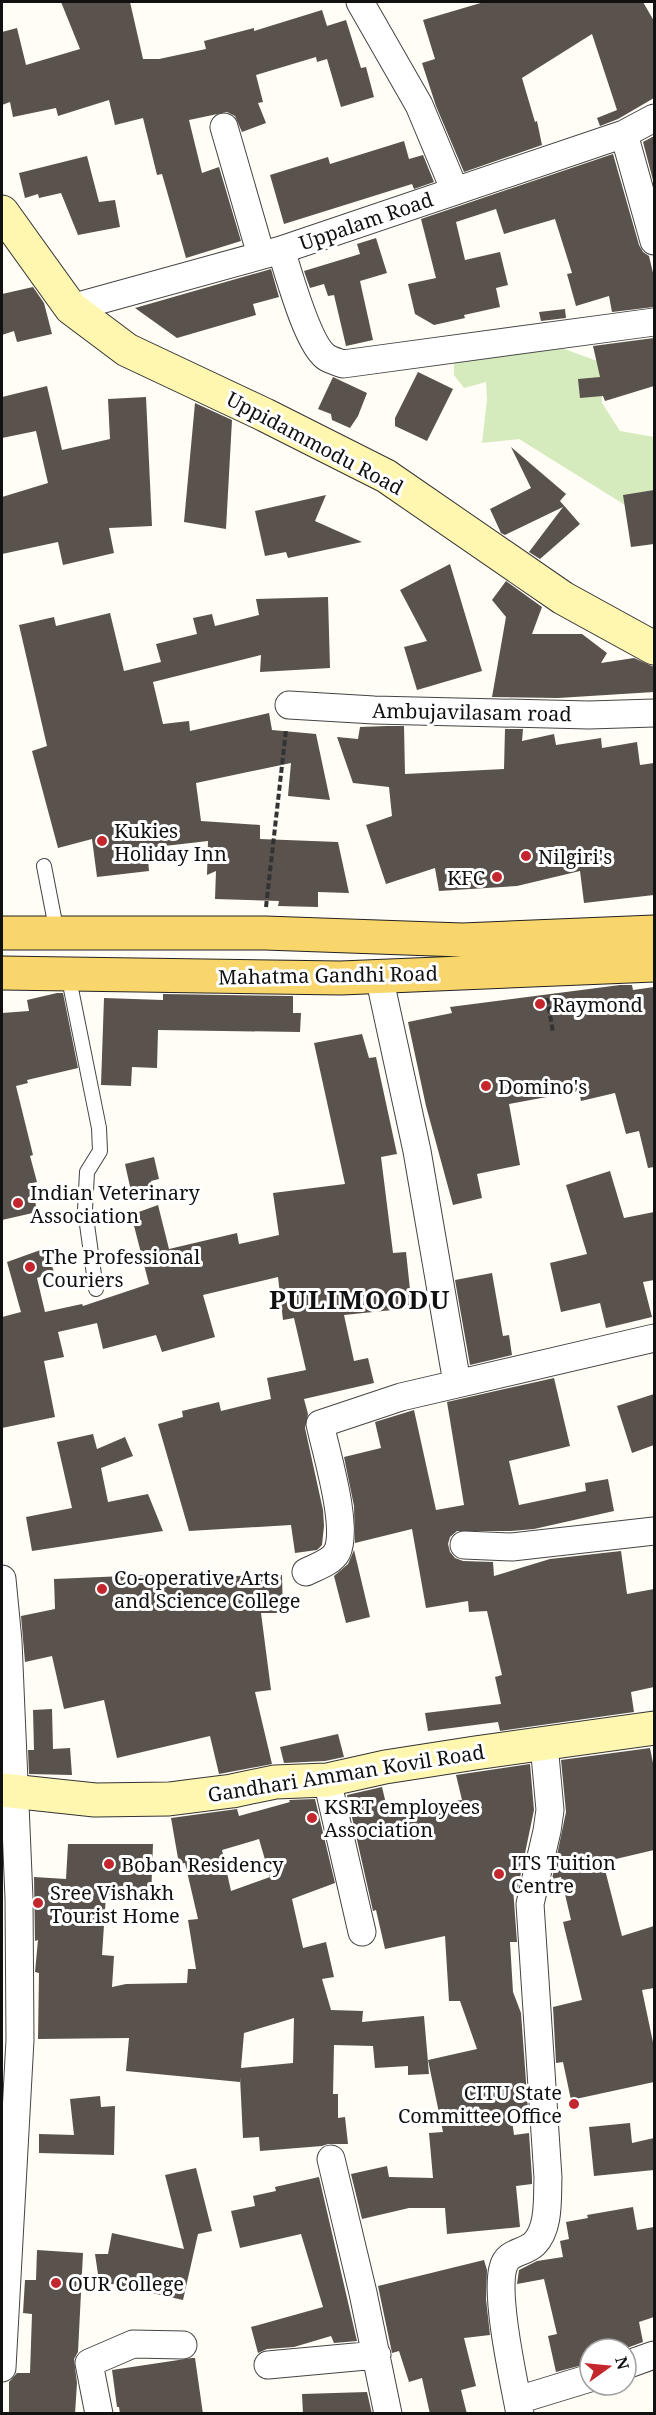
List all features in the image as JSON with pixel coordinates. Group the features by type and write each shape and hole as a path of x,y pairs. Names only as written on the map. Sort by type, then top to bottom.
{"main road":[{"name":"Mahatma Gandhi Road","path":"2,933 265,933 462,940 654,932"},
{"name":"Mahatma Gandhi Road","path":"2,972 379,976 654,965"}],"street":[{"path":"360,2 419,105 455,191"},
{"name":"Uppalam Road","path":"71,308 271,252 624,134 654,118"},
{"path":"224,127 271,252 317,347 326,358 343,364 654,322"},
{"path":"624,134 654,241"},
{"name":"Uppidammodu Road","path":"2,212 71,308 128,350 386,476 563,598 654,648"},
{"name":"Ambujavilasam road","path":"289,705 374,710 555,712 589,715 654,713"},
{"path":"379,976 417,1151 457,1383"},
{"path":"306,1572 336,1554 340,1541 339,1515 320,1424 401,1397 654,1338"},
{"path":"464,1545 512,1547 654,1531"},
{"path":"2,1579 8,1641 7,1790 10,1929 20,2040 9,2111 2,2368"},
{"name":"Gandhari Amman Kovil Road","path":"7,1790 95,1800 169,1799 232,1791 275,1782 327,1780 386,1767 654,1728"},
{"path":"544,1744 550,1810 530,1904 548,2178 543,2229 533,2244 509,2256 503,2268 502,2300 519,2407 578,2383"},
{"path":"327,1780 362,1932"},
{"path":"331,2159 377,2355 388,2414"},
{"path":"99,2414 89,2363 133,2344 183,2345"},
{"path":"268,2365 377,2355"},
{"path":"638,2361 654,2355"}],"lane":[{"path":"44,866 57,933"},
{"path":"68,974 99,1128 100,1150 87,1172 85,1210 96,1289"}],"path":[{"path":"265,933 270,859 289,705"},
{"path":"546,990 553,1032"}],"green space":[{"path":"556,346 600,362 602,403 620,431 654,437 654,523 519,439 482,443 487,400 486,382 464,388 454,375 454,355"}],"building":[{"path":"61,2 130,2 143,59 159,59 206,49 204,41 254,28 254,31 322,10 327,26 346,20 361,68 366,67 374,97 341,107 327,59 317,62 316,57 256,75 263,102 258,103 266,123 242,132 235,116 227,112 189,120 202,173 219,167 241,241 186,258 162,174 157,175 143,118 115,125 109,100 58,116 56,108 13,117 10,102 2,105 2,32 17,28 26,65 80,49"},
{"path":"484,2 643,2 654,21 654,98 618,119 600,126 597,118 617,110 592,34 522,78 535,122 537,121 542,145 464,172 436,106 422,63 435,59 423,20"},
{"path":"654,136 654,184 643,142"},
{"path":"404,141 409,159 423,155 434,182 414,189 412,184 284,224 270,175 328,157 330,164"},
{"path":"613,154 639,245 649,256 654,277 654,307 612,312 609,296 576,306 567,274 572,273 555,219 504,234 496,209 456,222 465,260 500,252 508,285 496,288 500,307 434,325 415,314 408,284 436,278 421,219"},
{"path":"87,156 99,202 115,200 120,227 78,235 61,193 39,198 38,194 25,198 19,173"},
{"path":"376,238 387,273 360,281 373,340 346,346 334,295 328,296 324,284 310,288 304,271 360,254 357,244"},
{"path":"271,269 279,297 253,304 256,315 177,338 135,308"},
{"path":"33,287 44,303 52,334 17,342 14,331 2,335 2,294"},
{"path":"565,309 566,318 541,321 539,312"},
{"path":"654,338 654,386 605,401 603,396 580,398 578,379 600,377 593,346"},
{"path":"418,372 453,389 427,441 395,426 395,418"},
{"path":"333,377 367,393 358,416 350,428 332,420 331,414 318,409"},
{"path":"47,386 62,450 110,439 108,399 146,397 152,526 109,528 114,553 63,565 58,542 2,554 2,497 48,483 36,431 2,438 2,397"},
{"path":"195,403 232,420 226,529 184,522"},
{"path":"511,447 566,494 560,501 580,524 540,559 529,552 563,507 505,535 501,533 490,509 531,488"},
{"path":"654,490 654,544 631,547 623,495"},
{"path":"326,495 315,521 362,542 288,558 286,552 265,556 255,511"},
{"path":"450,564 482,671 417,690 404,647 427,641 400,590"},
{"path":"506,581 542,607 532,634 582,634 607,653 601,663 634,658 654,667 654,692 558,698 492,697 506,617 492,600"},
{"path":"328,597 330,668 260,672 261,655 153,682 163,724 189,721 190,731 269,713 272,730 316,734 330,800 288,796 291,763 196,783 201,821 260,825 260,839 338,842 349,893 318,892 318,907 278,906 279,901 215,899 216,871 207,875 208,841 147,848 149,871 97,877 92,839 58,848 32,751 47,746 19,625 54,617 56,626 110,613 124,671 161,662 156,644 197,634 193,618 212,614 215,626 259,615 256,599"},
{"path":"404,726 405,774 504,769 505,729 523,729 522,741 554,734 556,745 601,738 602,748 637,742 640,765 654,763 654,895 584,903 580,871 517,886 439,891 435,868 386,884 366,825 392,816 389,787 353,783 337,737 358,739 360,727"},
{"path":"632,985 633,990 654,987 654,1167 648,1168 639,1131 626,1134 615,1093 581,1101 579,1091 509,1104 520,1165 477,1174 482,1198 453,1205 426,1106 408,1022 452,1013 450,1007"},
{"path":"63,993 78,1068 27,1080 28,1083 16,1086 33,1155 30,1156 37,1182 32,1183 37,1212 2,1220 2,1013 29,1011 27,1000"},
{"path":"163,994 293,996 293,1013 301,1013 300,1032 158,1030 157,1068 132,1067 131,1086 101,1085 104,998 163,1000"},
{"path":"362,1034 369,1058 376,1057 397,1154 381,1157 393,1253 406,1252 412,1308 344,1315 354,1361 368,1358 374,1383 304,1399 308,1414 305,1428 323,1510 322,1545 317,1550 295,1553 291,1525 189,1531 158,1424 183,1417 182,1411 219,1402 221,1411 271,1399 267,1378 306,1370 294,1318 283,1320 278,1277 203,1295 215,1337 162,1352 156,1335 103,1349 97,1323 58,1332 64,1357 44,1361 55,1417 2,1428 2,1317 21,1312 7,1262 46,1248 54,1272 37,1278 45,1312 82,1304 83,1306 149,1284 132,1218 137,1217 136,1213 158,1205 169,1249 237,1233 239,1244 279,1235 273,1193 345,1184 314,1043"},
{"path":"154,1157 159,1179 151,1181 152,1186 131,1191 125,1164"},
{"path":"610,1171 624,1218 654,1212 654,1280 643,1282 652,1317 606,1328 600,1303 561,1312 550,1263 587,1254 566,1185"},
{"path":"492,1273 503,1336 509,1335 512,1355 470,1365 455,1280"},
{"path":"554,1378 570,1446 509,1461 519,1505 586,1491 585,1483 608,1479 614,1511 534,1529 457,1531 450,1537 448,1544 450,1552 455,1558 463,1561 493,1562 494,1576 550,1559 621,1551 627,1594 654,1589 654,1687 631,1692 634,1712 500,1731 498,1722 428,1731 425,1713 501,1704 495,1677 502,1675 487,1611 469,1612 468,1601 426,1608 412,1529 355,1543 354,1506 344,1457 381,1448 375,1422 414,1410 436,1510 464,1505 447,1402"},
{"path":"654,1394 654,1445 632,1453 617,1406"},
{"path":"93,1434 97,1449 125,1437 133,1456 101,1468 108,1502 148,1494 163,1531 32,1551 26,1517 72,1508 57,1442"},
{"path":"354,1550 370,1617 346,1623 334,1576 348,1564"},
{"path":"148,1575 148,1578 282,1575 283,1613 261,1613 271,1690 255,1692 272,1764 219,1774 210,1736 117,1758 104,1700 64,1709 52,1656 25,1662 21,1616 55,1609 54,1579"},
{"path":"52,1709 53,1749 70,1748 72,1775 29,1774 28,1750 34,1750 33,1710"},
{"path":"338,1734 344,1757 325,1761 284,1763 280,1747"},
{"path":"650,1748 654,1768 654,1850 603,1862 622,1936 654,1926 654,1988 642,1990 654,2047 654,2082 571,2100 563,2062 556,2063 553,2007 582,2000 563,1922 571,1920 561,1877 552,1879 566,1812 561,1760"},
{"path":"530,1764 534,1810 518,1887 513,1888 517,1942 510,1942 513,1992 521,2013 528,2109 511,2113 514,2135 529,2133 532,2178 532,2184 516,2186 520,2227 447,2234 445,2208 409,2208 362,2219 350,2170 351,2174 387,2166 389,2177 433,2178 429,2133 443,2132 428,2060 477,2049 460,2001 449,2001 445,1936 385,1949 376,1910 373,1911 347,1795 382,1787 387,1808 462,1800 456,1775"},
{"path":"315,1799 335,1883 292,1899 303,1948 326,1942 334,1977 322,1979 331,2010 363,2011 362,2022 424,2016 429,2074 408,2075 408,2066 375,2068 373,2046 334,2045 333,2094 338,2094 338,2118 345,2117 348,2144 260,2151 259,2137 243,2138 240,2077 240,2082 126,2071 129,2038 38,2039 39,1973 35,1972 38,1940 35,1941 34,1877 66,1879 68,1844 153,1844 151,1898 106,1895 102,1955 114,1956 112,1987 126,1984 187,1983 188,1969 196,1969 188,1920 198,1919 185,1863 179,1864 171,1818 237,1809 239,1816 290,1802 289,1800","holes":["259,1839 270,1877 231,1891 222,1850","294,2018 293,2063 241,2068 244,2033"]},
{"path":"100,2096 101,2107 115,2106 114,2155 39,2153 39,2134 74,2135 70,2099"},
{"path":"630,2123 632,2143 654,2138 654,2170 594,2176 589,2127"},
{"path":"196,2168 212,2231 198,2234 183,2300 99,2281 95,2254 108,2254 112,2233 184,2249 165,2175"},
{"path":"319,2177 357,2341 334,2343 331,2336 294,2347 267,2349 258,2353 251,2327 323,2307 301,2234 240,2248 231,2211 255,2206 253,2196 276,2191 275,2187"},
{"path":"633,2207 637,2230 654,2227 654,2317 639,2322 643,2342 638,2344 638,2337 578,2337 578,2366 556,2372 548,2336 557,2334 544,2279 517,2284 519,2270 537,2261 563,2257 560,2241 569,2239 566,2222 588,2218 587,2215"},
{"path":"37,2250 83,2253 78,2352 74,2359 77,2383 75,2414 9,2414 9,2382 17,2373 30,2373 32,2314 23,2313 25,2280 36,2280"},
{"path":"484,2260 487,2270 486,2299 490,2335 464,2338 476,2386 461,2390 467,2414 430,2414 422,2378 409,2382 399,2351 392,2353 378,2286"},
{"path":"195,2358 203,2414 120,2414 112,2370"},
{"path":"367,2392 372,2414 303,2414 302,2394"}],"place":[{"name":"Kukies Holiday Inn","path":"102,841"},
{"name":"Nilgiri's","path":"526,856"},
{"name":"KFC","path":"497,877"},
{"name":"Raymond","path":"540,1004"},
{"name":"Domino's","path":"486,1086"},
{"name":"Indian Veterinary Association","path":"18,1203"},
{"name":"The Professional Couriers","path":"30,1267"},
{"name":"Co-operative Arts and Science College","path":"102,1589"},
{"name":"KSRT employees Association","path":"312,1818"},
{"name":"Boban Residency","path":"109,1864"},
{"name":"ITS Tuition Centre","path":"499,1874"},
{"name":"Sree Vishakh Tourist Home","path":"38,1903"},
{"name":"CITU State Committee Office","path":"574,2104"},
{"name":"OUR College","path":"56,2283"}],"district":[{"name":"PULIMOODU","path":"360,1299"}]}
